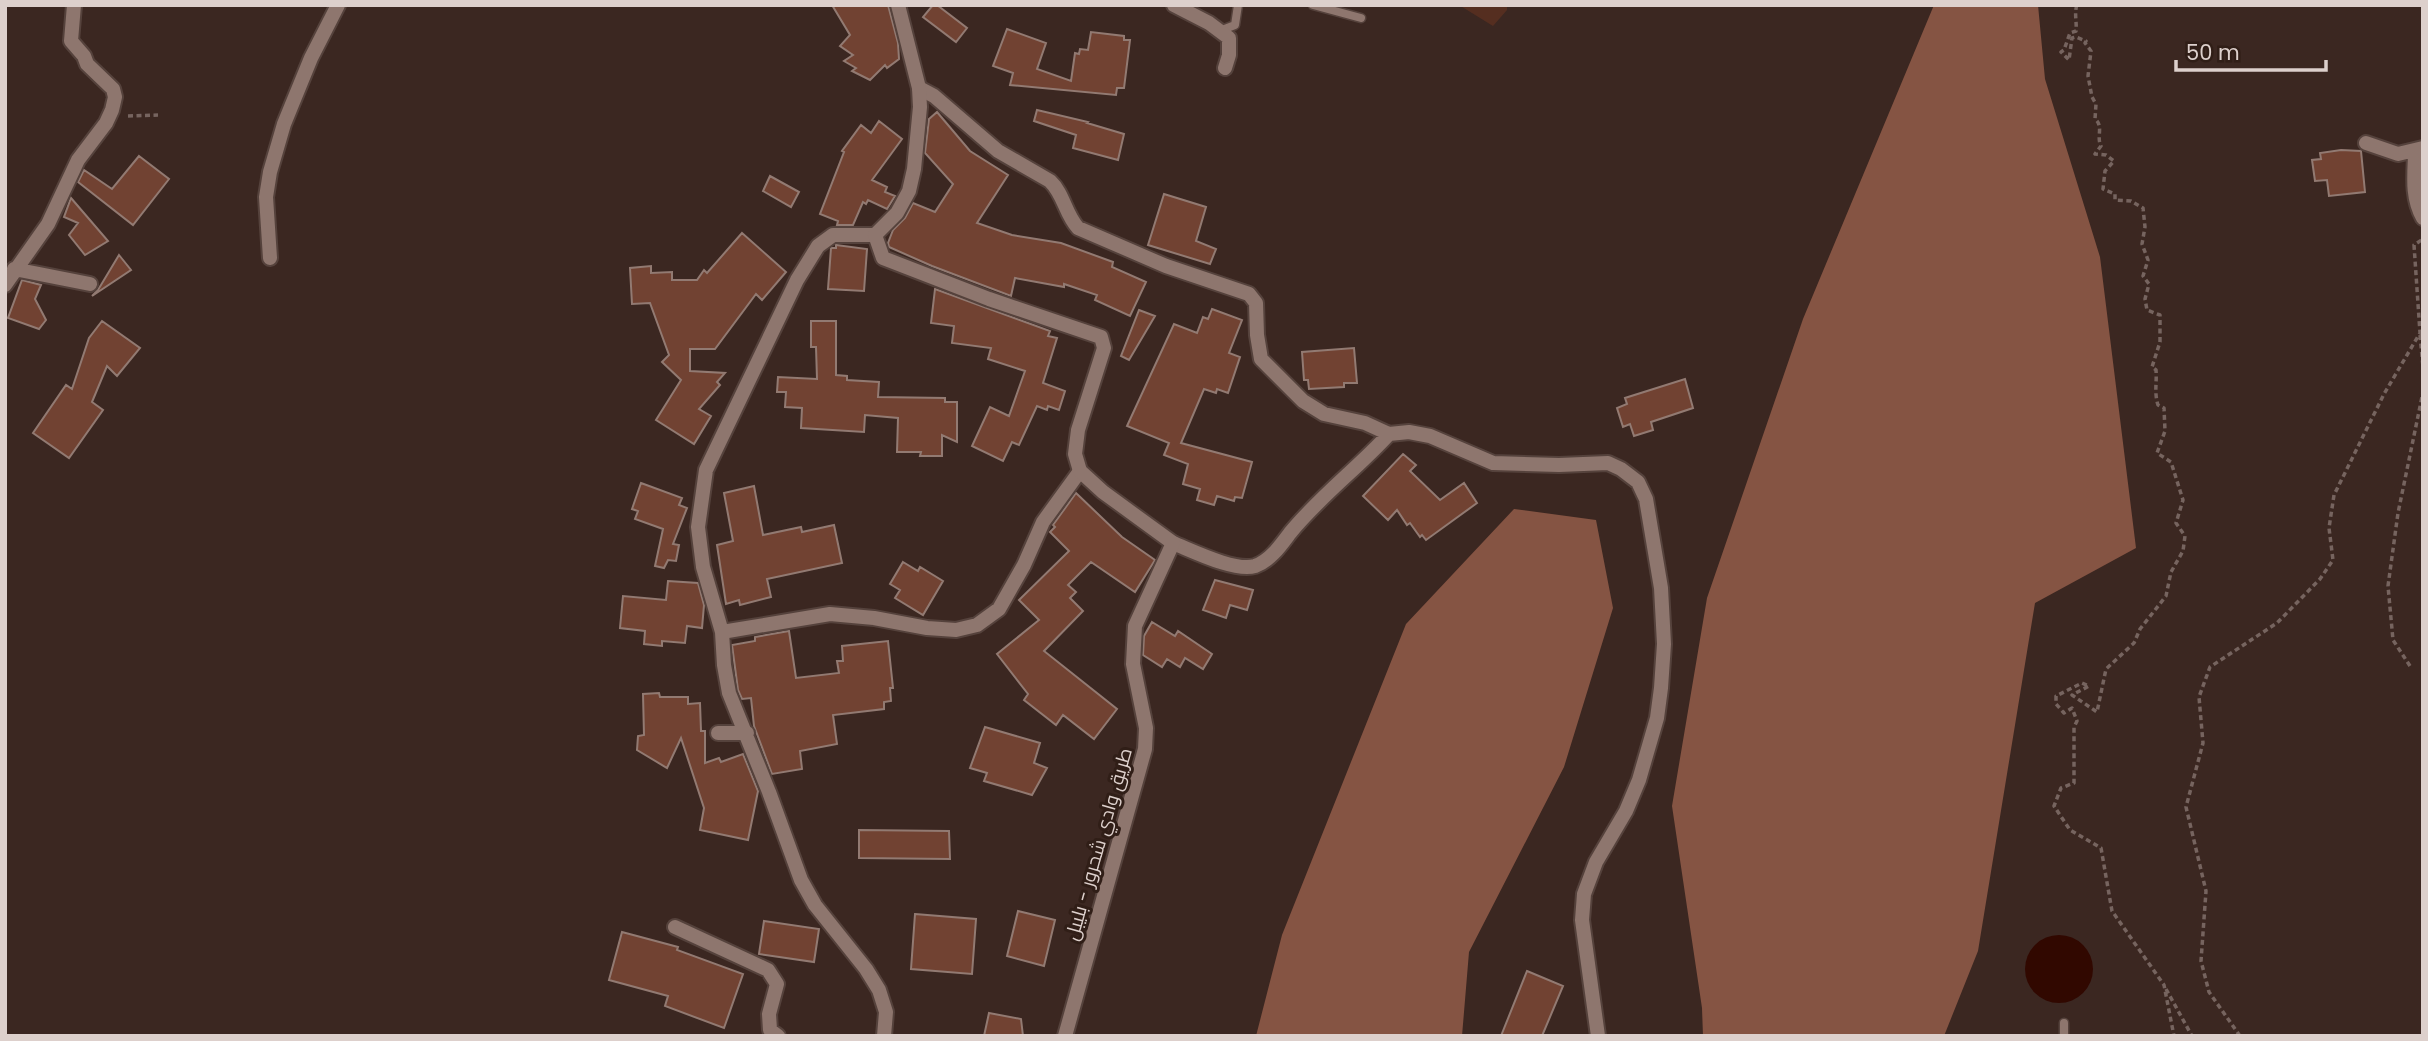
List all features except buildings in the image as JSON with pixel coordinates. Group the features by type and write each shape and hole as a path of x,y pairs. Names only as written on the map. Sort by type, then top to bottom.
{"street":[{"path":"5,285 48,224 78,160 106,123 114,104 113,89 87,64 84,56 71,41 74,5"},
{"path":"270,258 266,197 270,172 284,124 311,58 338,5"},
{"path":"884,1036 886,1012 879,990 866,969 815,905 801,880 747,733 729,693 722,632 703,567 698,527 706,470 797,280 818,246 832,235 875,235 897,213 909,191 914,169 920,107 919,88 898,5"},
{"path":"1174,5 1222,30 1229,38 1229,55 1225,68"},
{"path":"919,88 934,96 998,151 1050,181 1078,228 1166,266 1249,294 1256,303 1261,359 1303,401 1324,414 1365,423 1390,434 1409,432 1430,436 1493,463 1608,463 1638,482 1646,499 1661,588 1664,645 1661,688 1657,718 1639,780 1626,811 1596,862 1584,894 1582,920 1598,1036"},
{"path":"2366,143 2398,154 2423,151"},
{"path":"2423,151 2415,156 2414,174 2416,207 2423,218"},
{"path":"875,235 883,258 989,299 1101,337 1104,348 1078,430 1076,454 1080,471 1103,492 1173,543 1218,561 1253,567 1260,564 1273,554 1301,520 1390,434"},
{"path":"14,269 90,284"},
{"path":"722,632 830,614 874,618 927,628 956,630 977,625 999,609 1024,565 1043,522 1080,471"},
{"name":"طريق وادي شحرور - بليبل","path":"1065,1036 1145,749 1146,728 1133,664 1135,626 1173,543"},
{"path":"718,733 747,733"},
{"path":"675,927 768,970 777,984 769,1014 770,1030 778,1036"}],"lane":[{"path":"1222,30 1235,24 1238,5"},
{"path":"1313,5 1361,18"},
{"path":"2064,1023 2064,1036"}],"path":[{"path":"2077,5 2076,31 2070,33 2061,52 2069,61 2072,38 2086,41 2091,51 2088,76 2096,104 2095,120 2101,129 2101,146 2095,154 2106,155 2114,161 2105,171 2103,189 2115,194 2115,200 2131,201 2143,208 2145,226 2142,244 2148,260 2143,276 2149,284 2145,299 2147,310 2160,314 2160,342 2152,367 2156,370 2157,383 2154,391 2158,405 2164,408 2165,431 2157,453 2171,462 2183,500 2176,523 2185,536 2183,551 2171,572 2166,596 2140,629 2134,643 2106,669 2097,712 2072,695 2089,686 2082,683 2056,696 2056,704 2064,713 2072,708 2077,721 2074,727 2074,783 2061,788 2054,806 2070,830 2101,848 2112,911 2164,985 2192,1036"},
{"path":"106,123 126,116 158,115"},
{"path":"2423,239 2414,245 2423,367"},
{"path":"2240,1036 2208,992 2201,961 2206,891 2186,807 2203,743 2199,697 2210,667 2277,623 2320,579 2333,560 2329,528 2334,495 2384,394 2420,333"},
{"path":"2410,666 2393,640 2388,586 2398,513 2423,392"},
{"path":"2164,985 2174,1036"}],"shaded area":[{"path":"1459,5 1507,5 1507,10 1493,26"},
{"path":"1934,5 2038,5 2045,79 2100,257 2136,548 2035,603 1978,951 1944,1036 1703,1036 1702,1008 1672,806 1707,598 1803,319"},
{"path":"1514,509 1596,520 1613,608 1564,767 1469,952 1462,1036 1256,1036 1282,935 1406,624"},
{"path":"2052,935 2066,935 2078,940 2088,950 2093,969 2088,988 2078,998 2066,1003 2052,1003 2040,998 2030,988 2025,976 2025,962 2030,950 2040,940"}]}
